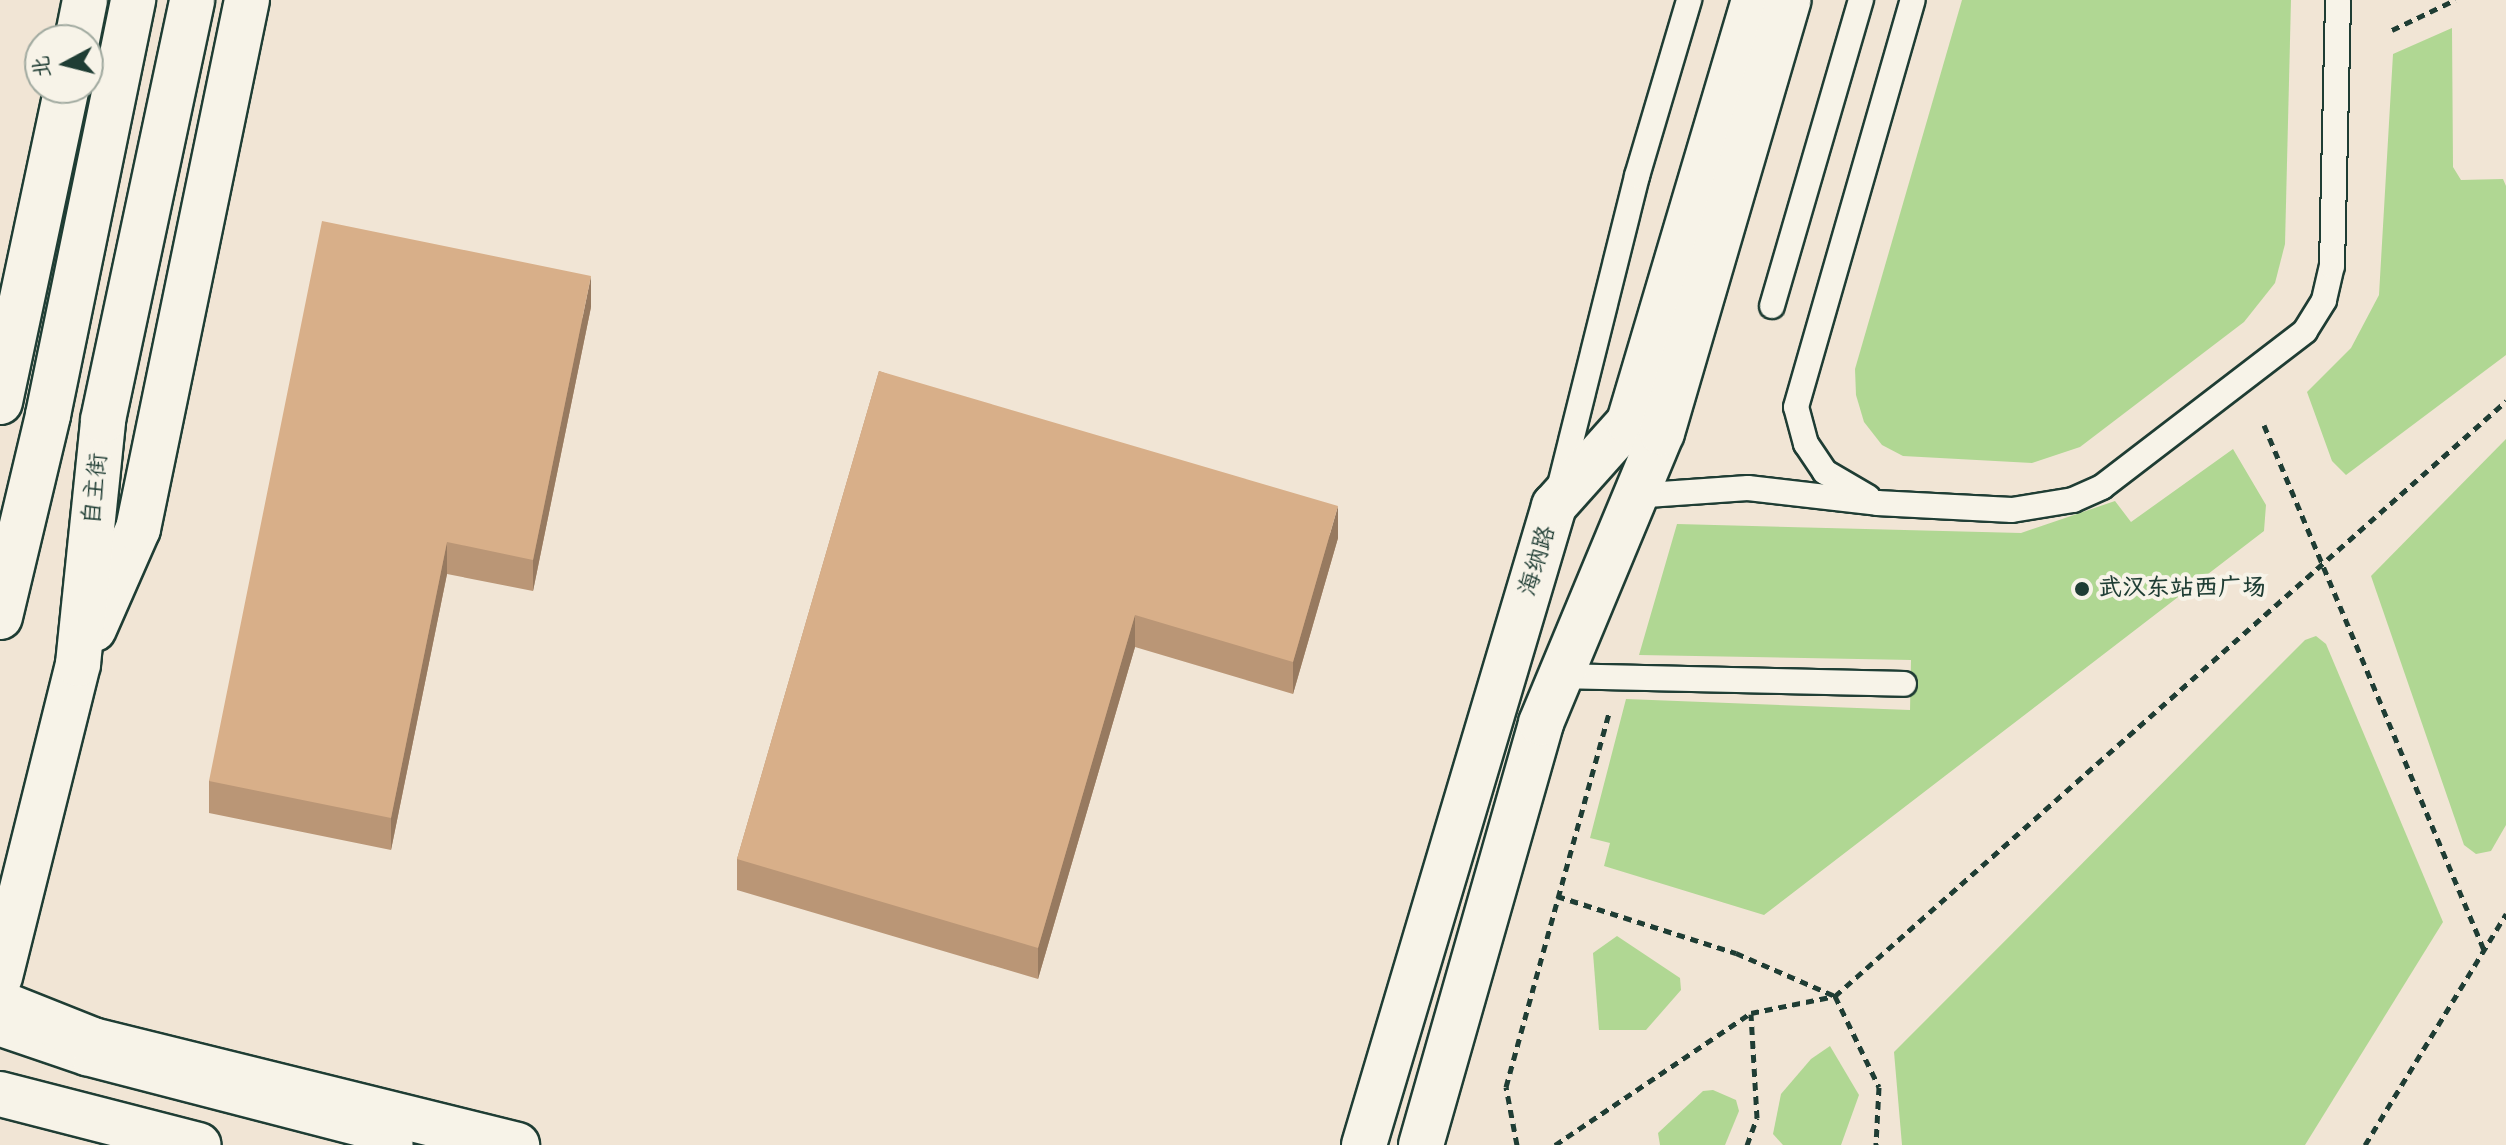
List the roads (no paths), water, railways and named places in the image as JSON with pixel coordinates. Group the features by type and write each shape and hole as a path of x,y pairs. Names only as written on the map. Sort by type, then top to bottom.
{"main road":[{"path":"80,24 85,0"},
{"path":"0,617 48,415 133,0"},
{"name":"自主街","path":"0,977 78,664 103,420 192,0"},
{"path":"78,664 138,529 247,0"},
{"name":"海纳路","path":"1364,1145 1554,506 1629,422 1754,0"},
{"path":"1421,1145 1558,676 1662,433 1789,0"},
{"path":"0,402 64,104"},
{"path":"0,527 48,415"},
{"path":"0,1003 93,1040 517,1145"},
{"path":"0,1094 199,1145"}],"lane":[{"path":"1554,506 1637,176 1689,0"},
{"path":"1772,306 1861,0"},
{"path":"1877,503 1825,472 1806,444 1796,407 1913,0"},
{"path":"1633,496 1748,488 1877,503 2012,510 2073,500 2102,487 2305,331 2324,300 2332,266 2338,0"},
{"path":"1558,676 1904,684"},
{"path":"0,1034 85,1063 401,1145"}],"place":[{"name":"武汉东站西广场","path":"2082,589"}]}
